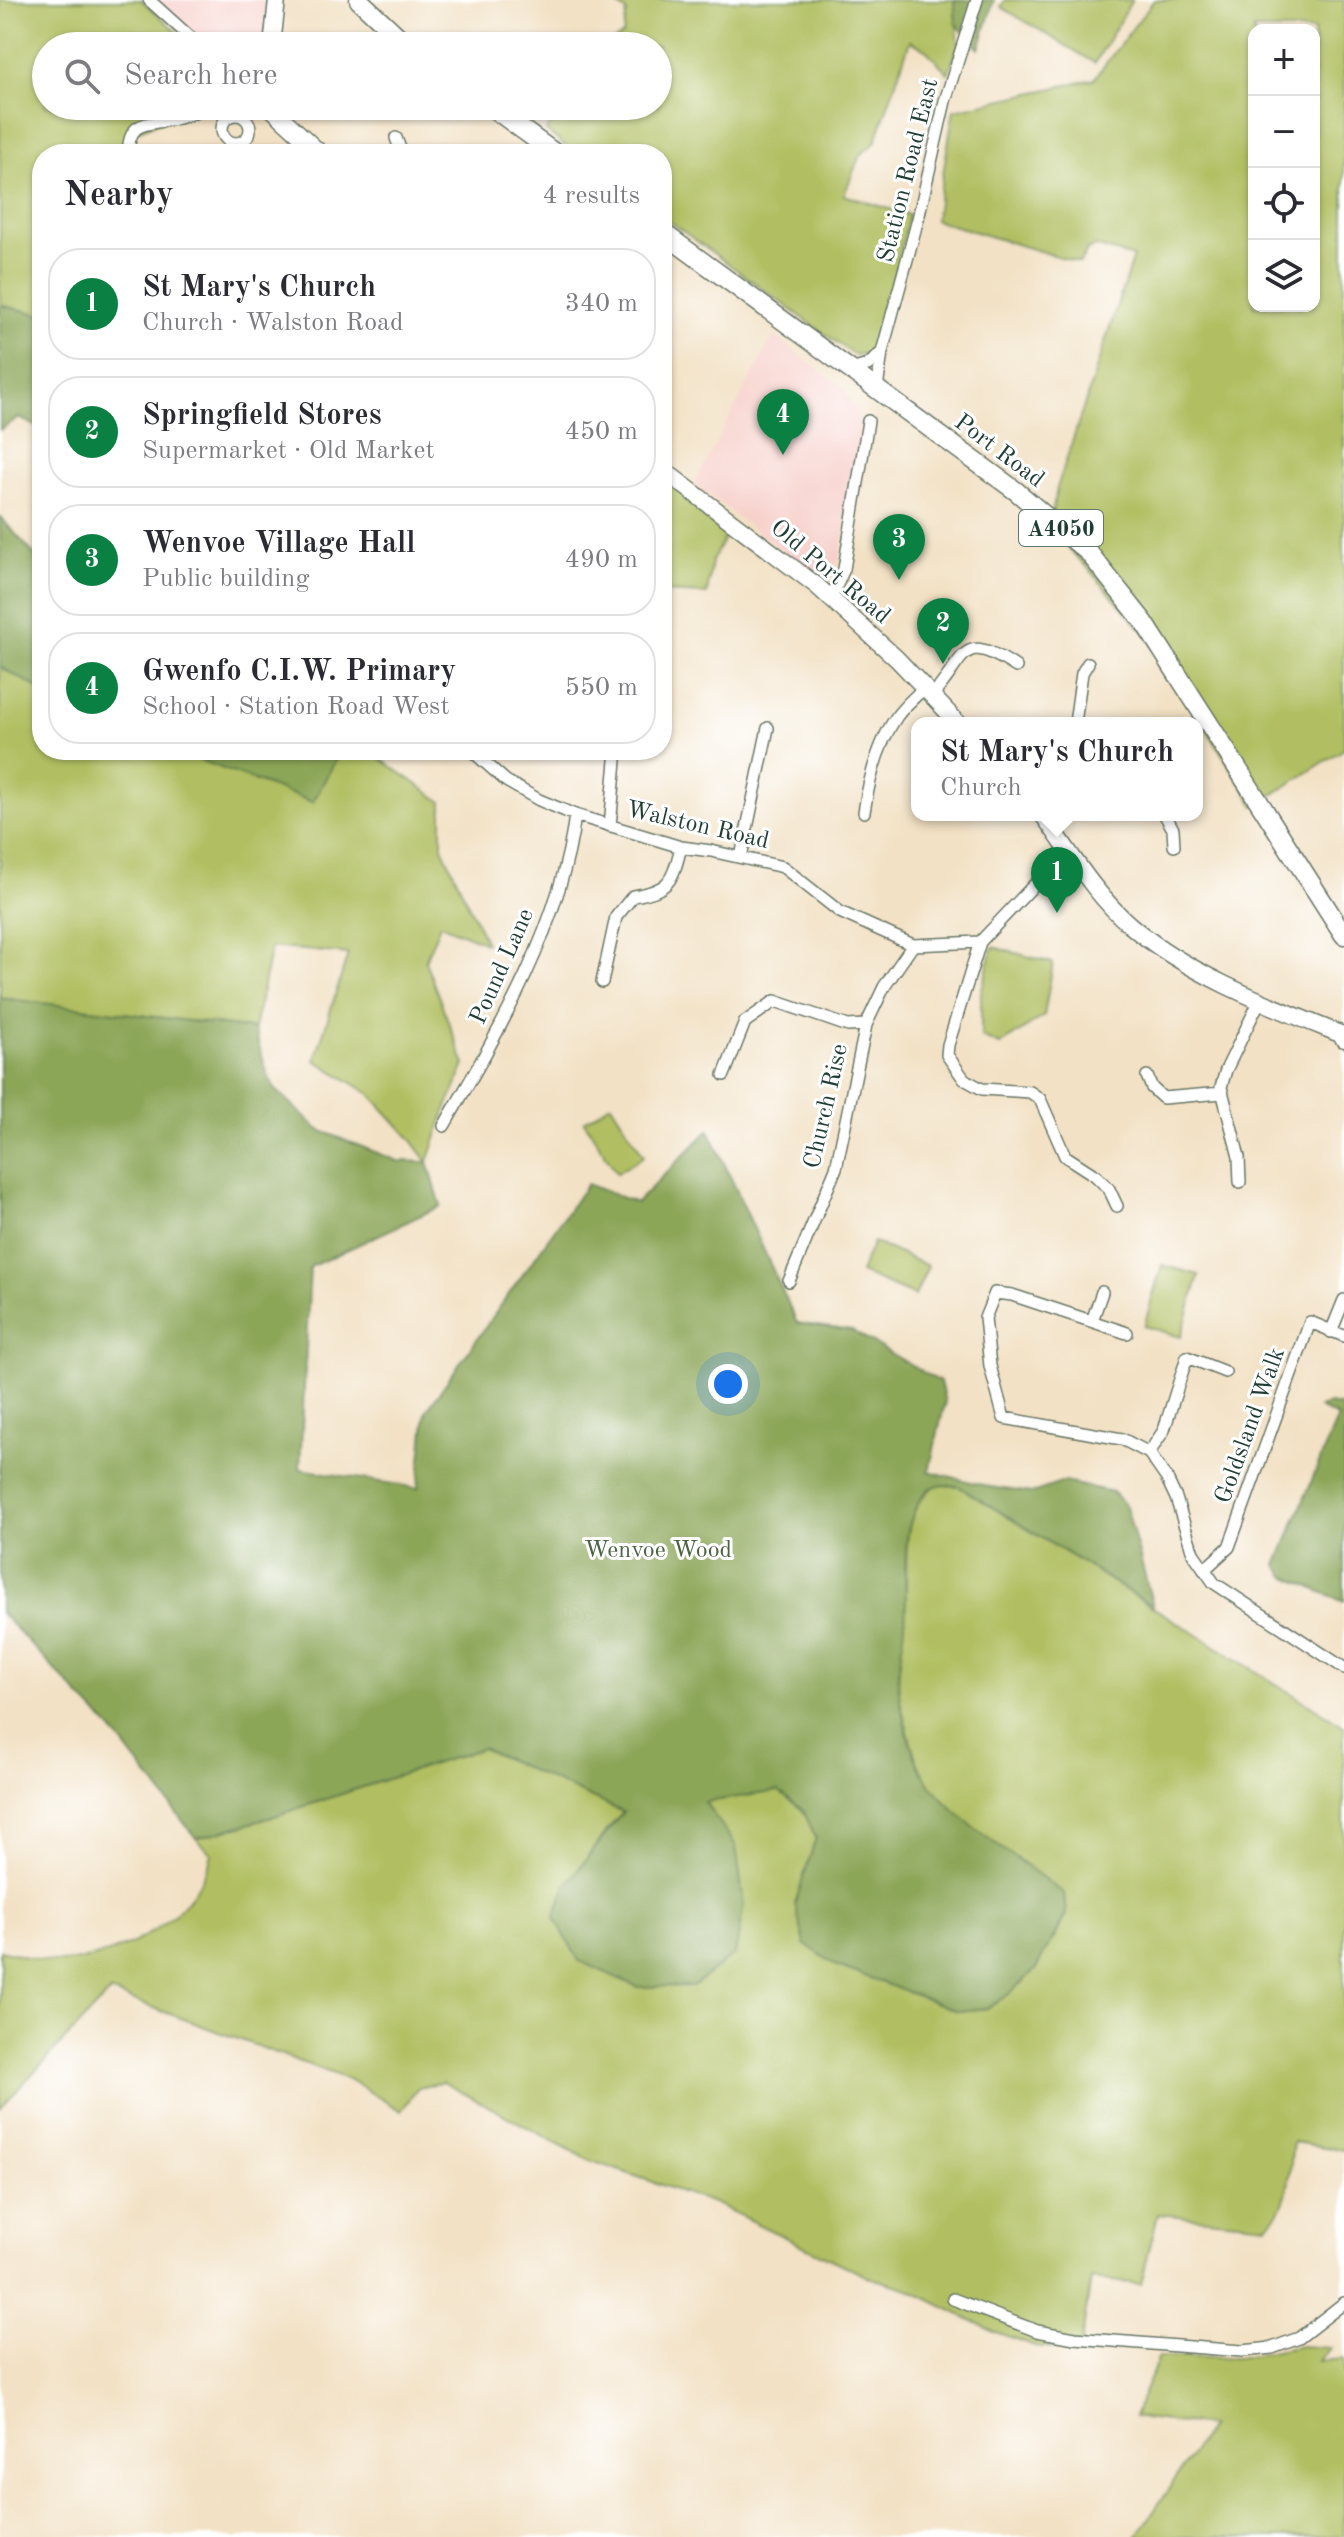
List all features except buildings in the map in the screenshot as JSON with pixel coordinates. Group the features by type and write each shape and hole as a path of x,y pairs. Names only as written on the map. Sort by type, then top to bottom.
{"main road":[{"path":"359,0 393,32"},
{"path":"509,120 542,144"},
{"name":"Port Road","path":"672,239 1043,512 1081,546 1119,588 1156,641 1344,935"}],"street":[{"path":"149,0 184,32"},
{"path":"274,32 277,0"},
{"name":"Station Road East","path":"877,389 882,352 918,219 945,101 977,0"},
{"path":"128,144 137,127 166,120"},
{"path":"284,120 310,144"},
{"path":"396,138 398,144"},
{"path":"851,370 868,365 882,352"},
{"path":"831,598 844,569 868,421"},
{"name":"Old Port Road","path":"672,477 831,598 897,659 952,717"},
{"path":"864,812 868,785 884,738 899,713 928,692 966,652 976,647 990,650 1016,667"},
{"path":"1076,717 1082,673 1088,663"},
{"path":"741,857 768,728"},
{"name":"Walston Road","path":"482,760 506,781 539,800 575,815 681,847 783,867 840,912 913,945 980,942"},
{"path":"610,826 616,760"},
{"name":"Pound Lane","path":"444,1126 481,1063 534,955 571,854 575,815"},
{"path":"1047,821 1097,890 1130,925 1176,957 1260,1000 1343,1035"},
{"path":"1168,821 1173,829 1174,846"},
{"path":"602,982 616,917 633,896 658,892 674,874 681,847"},
{"path":"1069,854 1033,886 980,942 947,1055 964,1079 982,1089 1030,1092 1040,1099 1065,1156 1096,1176 1109,1189 1117,1206"},
{"name":"Church Rise","path":"789,1281 836,1168 866,1025 884,987 913,945"},
{"path":"1240,1182 1239,1157 1222,1093 1226,1070 1260,1000"},
{"path":"724,1075 745,1022 775,1001 848,1026 866,1025"},
{"path":"1147,1076 1152,1088 1163,1098 1222,1093"},
{"path":"1092,1321 1102,1292"},
{"path":"1127,1333 1012,1295 995,1293 985,1318 990,1366 1004,1418 1122,1439 1149,1453 1176,1498 1193,1553 1214,1583 1344,1668"},
{"path":"1331,1332 1344,1300"},
{"name":"Goldsland Walk","path":"1204,1570 1229,1547 1285,1384 1310,1322 1344,1336"},
{"path":"1149,1453 1164,1430 1187,1357 1225,1372"},
{"path":"953,2299 1037,2331 1089,2339 1242,2351 1272,2348 1299,2338 1344,2303"}],"shaded area":[{"path":"155,0 268,0 265,32 190,32"},
{"path":"774,335 844,389 859,415 861,426 839,560 831,574 809,571 694,484"}],"green space":[{"path":"0,0 141,0 177,32 32,32 32,120 165,120 126,135 126,144 32,144 32,313 0,305"},
{"path":"611,0 954,0 959,44 948,73 924,48 910,41 875,143 860,155 844,195 909,215 885,315 871,353 854,355 672,223 672,144 563,144 546,131 554,120 672,120 672,32 624,32 627,12"},
{"path":"954,0 994,0 979,49 956,24"},
{"path":"1005,0 1132,0 1095,63 1001,7"},
{"path":"1154,0 1344,0 1344,749 1255,806 1203,724 1203,717 1199,717 1149,638 1089,569 1049,529 1057,488 1133,257 1095,246 1087,250 1080,263 935,220 954,110 1094,79"},
{"path":"0,305 32,313 32,424 19,418 0,430"},
{"path":"672,485 729,529 712,561 707,594 672,592"},
{"path":"0,517 32,552 32,685 0,667"},
{"path":"0,667 32,685 32,760 200,760 312,802 335,760 382,760 442,802 442,847 486,943 440,924 425,961 465,1065 428,1162 370,1094 315,1060 348,954 271,947 254,1029 0,998"},
{"path":"200,760 336,760 313,802"},
{"path":"993,947 1053,963 1044,1016 1000,1045 981,1037 981,993"},
{"name":"Wenvoe Wood","path":"0,998 254,1029 275,1089 319,1130 398,1161 428,1162 441,1206 310,1267 300,1469 418,1488 426,1411 587,1184 636,1203 709,1130 797,1323 852,1331 940,1382 945,1402 929,1471 990,1487 1032,1493 1064,1482 1113,1492 1126,1506 1153,1606 958,1486 940,1485 924,1494 915,1509 907,1540 905,1624 898,1682 908,1735 925,1777 939,1795 972,1826 1064,1894 1066,1914 1035,1970 988,2008 958,2011 835,1965 805,1944 795,1904 816,1838 803,1810 778,1791 705,1802 736,1846 744,1905 735,1954 693,1986 638,1987 579,1961 555,1918 565,1887 623,1812 482,1748 259,1821 196,1838 112,1730 0,1612"},
{"path":"611,1104 644,1156 617,1173 584,1121"},
{"path":"873,1242 928,1266 915,1296 860,1273"},
{"path":"1162,1265 1199,1275 1181,1337 1144,1326"},
{"path":"1329,1404 1344,1407 1344,1602 1285,1576 1277,1565 1338,1417 1319,1408"},
{"path":"936,1485 958,1486 1344,1726 1344,2150 1293,2142 1285,2198 1267,2225 1158,2214 1141,2284 1091,2279 1080,2350 1035,2346 993,2331 906,2288 868,2277 716,2204 589,2160 443,2082 418,2088 401,2111 350,2080 110,1992 0,2108 0,1950 54,1962 109,1953 154,1930 190,1897 203,1877 212,1854 196,1838 259,1821 482,1748 623,1812 566,1887 705,1802 778,1791 803,1810 816,1838 795,1904 835,1965 958,2011 988,2008 1056,1936 1066,1914 1064,1894 989,1841 953,1811 924,1776 914,1751 898,1688 908,1533 917,1507"},
{"path":"1301,2346 1331,2348 1318,2361 1344,2359 1344,2537 1137,2537 1210,2426 1134,2417 1159,2357 1238,2358"}],"place":[{"name":"Gwenfo C.I.W. Primary","path":"783,455"},
{"name":"Wenvoe Village Hall","path":"899,580"},
{"name":"Springfield Stores","path":"943,664"},
{"name":"St Mary's Church","path":"1057,913"}]}
